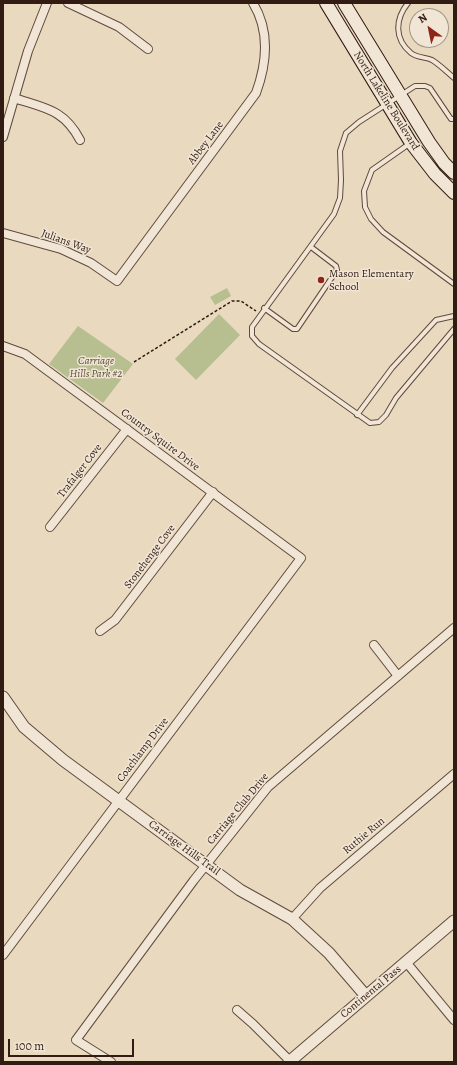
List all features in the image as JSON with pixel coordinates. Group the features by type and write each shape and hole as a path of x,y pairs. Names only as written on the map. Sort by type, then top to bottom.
{"main road":[{"name":"North Lakeline Boulevard","path":"326,3 411,143 434,174 454,193"},
{"name":"North Lakeline Boulevard","path":"344,3 429,142 444,163 454,173"}],"street":[{"path":"3,136 28,51 47,3"},
{"path":"68,3 119,27 148,49"},
{"name":"Abbey Lane","path":"117,281 256,92 265,63 265,43 262,21 253,3"},
{"path":"14,98 47,108 62,116 73,126 80,140"},
{"name":"Julians Way","path":"3,233 61,249 91,263 117,281"},
{"name":"Country Squire Drive","path":"3,346 25,354 301,558"},
{"name":"Trafalger Cove","path":"50,527 127,429"},
{"name":"Stonehenge Cove","path":"100,631 116,620 213,492"},
{"name":"Coachlamp Drive","path":"3,956 301,558"},
{"name":"Carriage Club Drive","path":"111,1062 76,1040 207,864 268,787 454,628"},
{"path":"374,645 398,676"},
{"name":"Carriage Hills Trail","path":"3,697 24,727 63,760 207,864 240,890 292,919 328,953 366,996"},
{"name":"Ruthie Run","path":"292,919 325,883 454,774"},
{"name":"Continental Pass","path":"289,1061 454,921"},
{"path":"406,962 454,1020"},
{"path":"237,1010 253,1024 289,1061"}],"lane":[{"path":"408,3 398,18 397,25 405,46 417,56 431,60 454,78"},
{"path":"454,119 452,119 430,88 425,86 416,86 359,122 346,133 340,152 340,198 334,214 311,247 264,308 252,327 252,336 259,344 370,423 379,422 386,415 396,398 454,329"},
{"path":"411,143 372,170 364,191 365,207 371,219 383,232 454,284"},
{"path":"264,308 293,329 296,329 337,270 336,266 311,247"},
{"path":"357,415 392,368 436,320 454,316"}],"path":[{"path":"134,362 232,301 241,301 260,314"}],"green space":[{"path":"227,288 231,296 215,305 210,297"},
{"path":"219,314 240,335 196,380 175,359"},
{"name":"Carriage Hills Park #2","path":"78,326 133,364 103,403 49,364"}],"place":[{"name":"Mason Elementary School","path":"321,280"}]}
